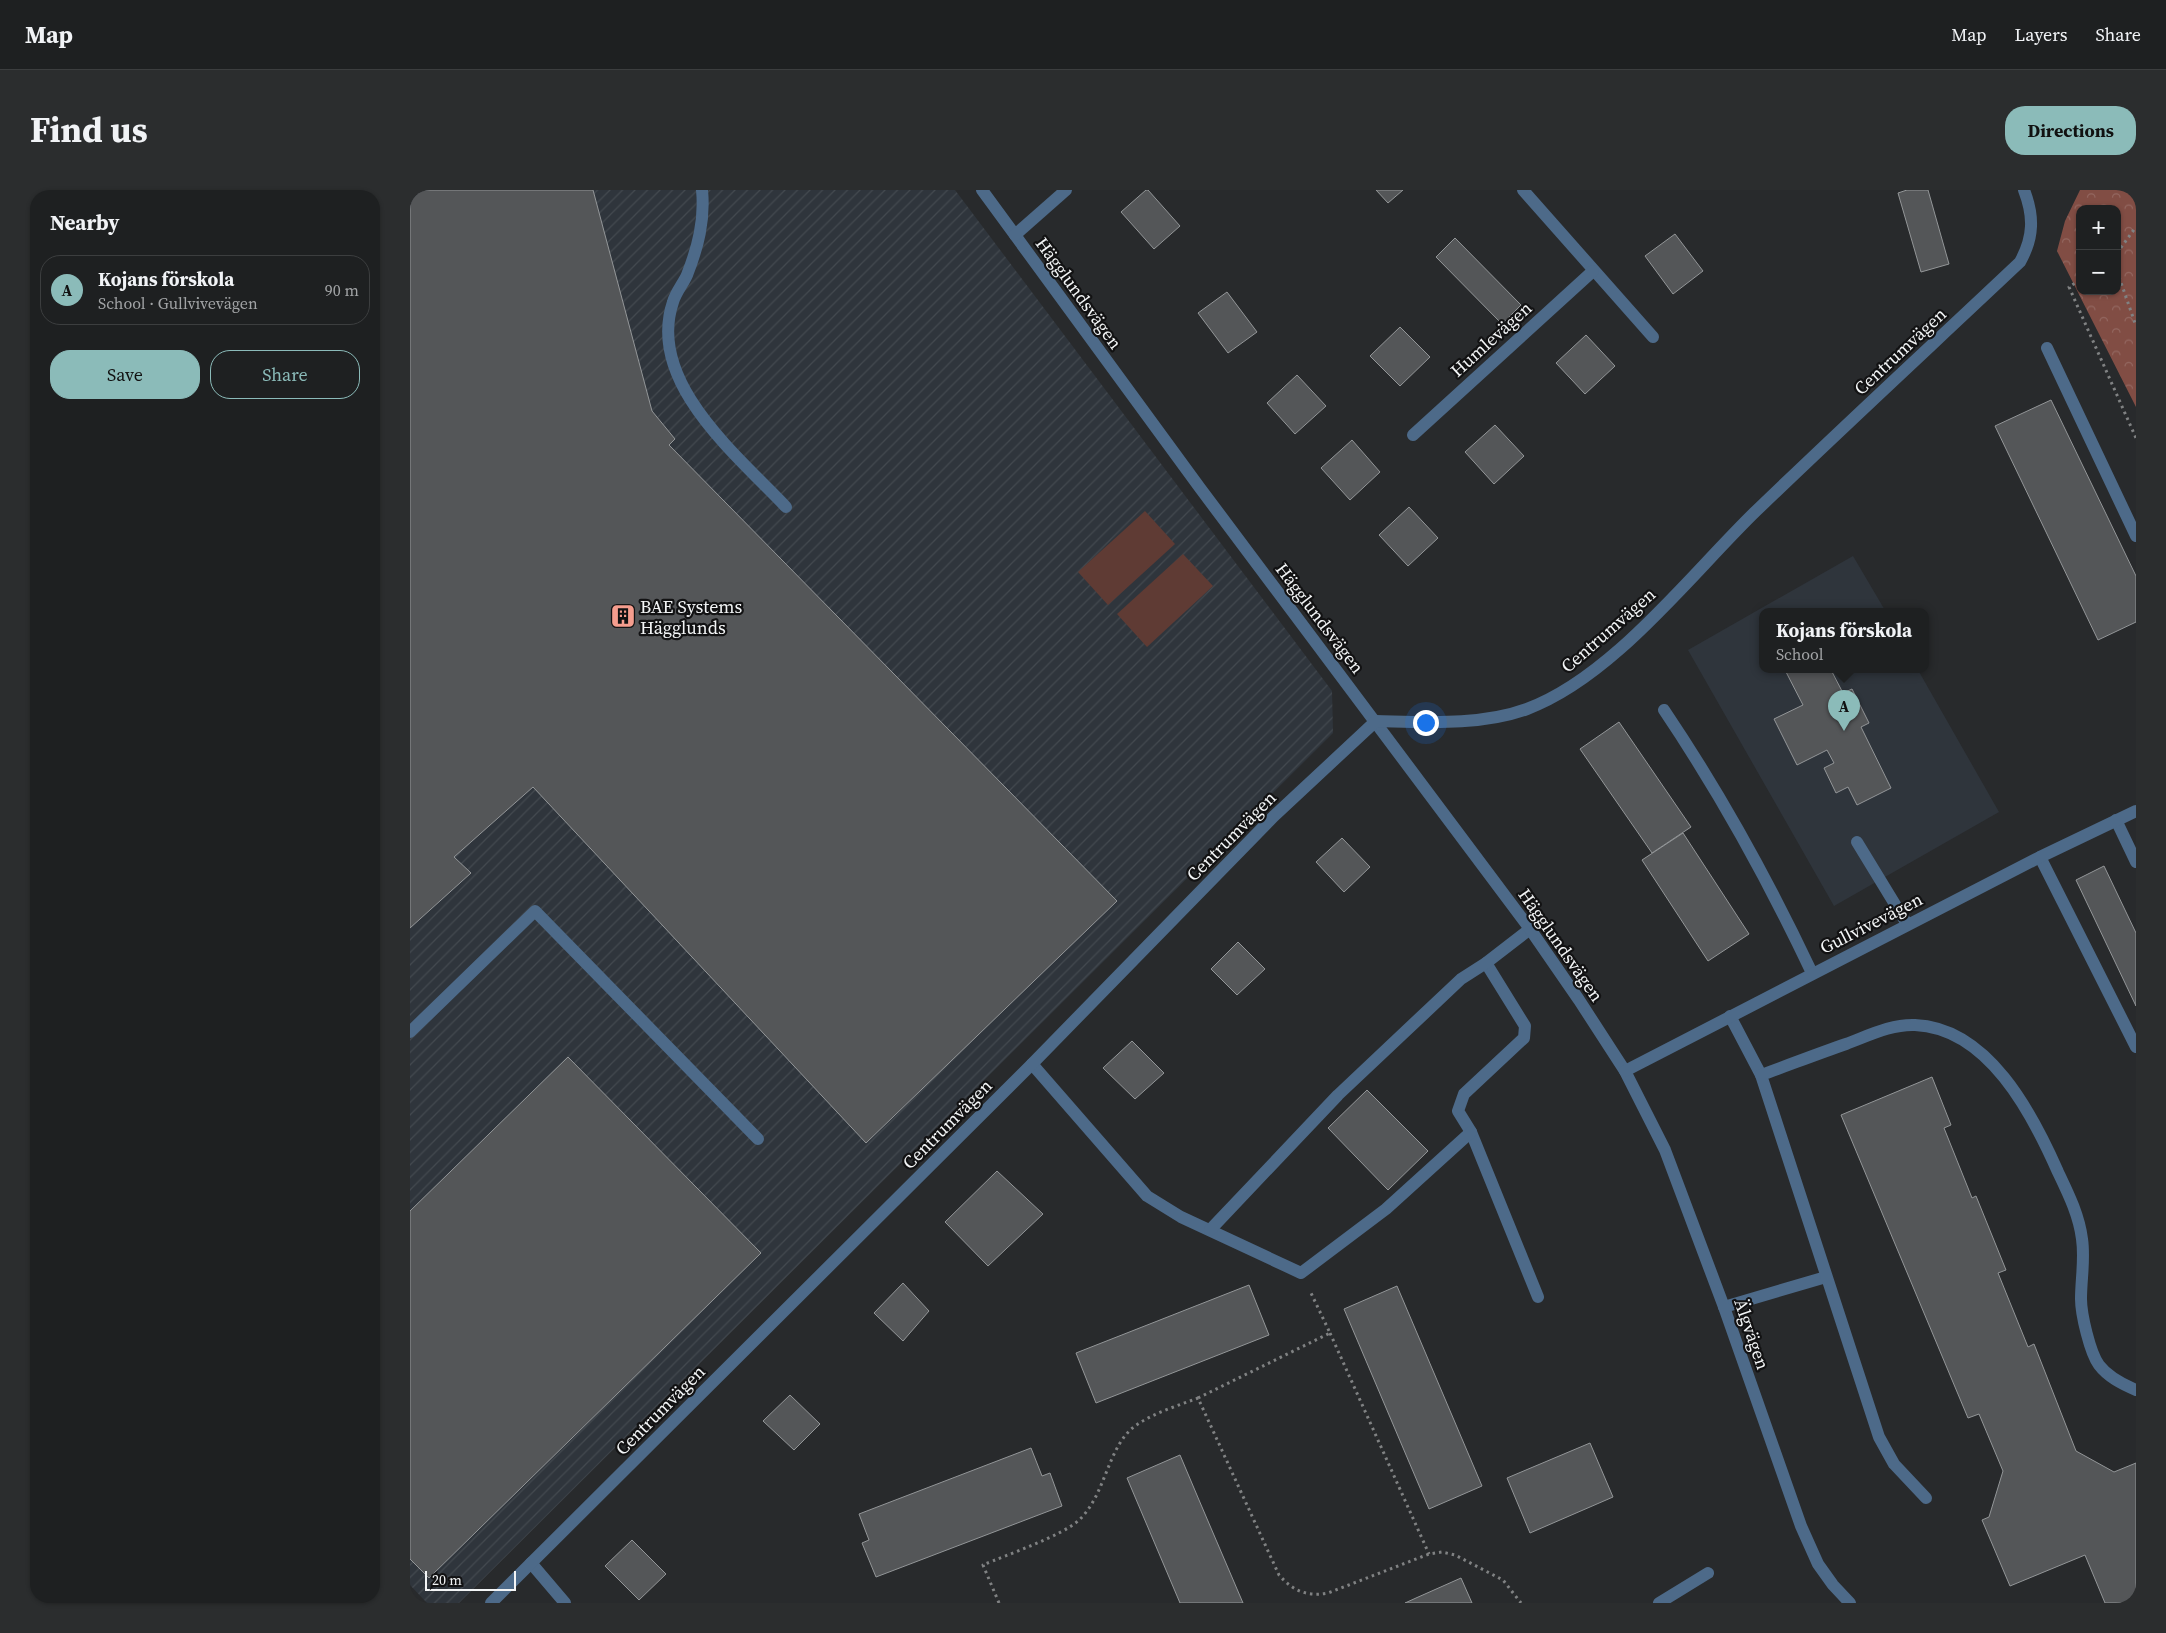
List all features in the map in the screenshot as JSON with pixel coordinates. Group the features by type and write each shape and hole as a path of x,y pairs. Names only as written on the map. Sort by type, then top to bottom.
{"street":[{"path":"702,190 704,209 700,235 686,275 674,301 668,323 669,343 673,359 684,390 700,415 786,507"},
{"name":"Hägglundsvägen","path":"982,190 1200,488 1530,929 1625,1071"},
{"path":"1014,235 1066,190"},
{"path":"1523,190 1653,337"},
{"name":"Centrumvägen","path":"490,1603 1032,1064 1274,816 1376,721 1432,722 1500,716 1527,709 1590,674 1644,626 1756,512 2020,262 2030,242 2032,231 2026,196"},
{"name":"Humlevägen","path":"1412,434 1593,271"},
{"path":"2047,348 2136,536"},
{"path":"1664,710 1700,763 1790,926 1812,973"},
{"name":"Gullvivevägen","path":"1625,1071 2040,856 2136,811"},
{"path":"2116,820 2136,862"},
{"path":"1857,842 1907,924"},
{"path":"2040,856 2136,1047"},
{"path":"410,1032 535,911 758,1139"},
{"path":"1210,1230 1338,1095 1461,978 1486,963 1530,929"},
{"path":"1486,963 1525,1026 1524,1038 1464,1094 1458,1111 1471,1132 1538,1297"},
{"path":"1730,1016 1761,1075 1879,1437 1894,1464 1926,1498"},
{"path":"1761,1075 1890,1028 1913,1025 1935,1027 1979,1051 2013,1091 2042,1134 2075,1208 2082,1239 2084,1270 2081,1300 2086,1333 2098,1364 2118,1382 2136,1390"},
{"path":"1032,1064 1147,1196 1160,1206 1301,1273 1386,1209 1471,1132"},
{"name":"Älgvägen","path":"1625,1071 1665,1150 1724,1307 1801,1526 1818,1564 1847,1602"},
{"path":"1724,1307 1826,1277"},
{"path":"530,1563 565,1603"},
{"path":"1659,1603 1708,1573"}],"path":[{"path":"2119,250 2136,227"},
{"path":"2076,283 2069,287 2136,438"},
{"path":"2121,283 2136,326"},
{"path":"1301,1273 1330,1333 1429,1554"},
{"path":"999,1603 982,1565 1063,1530 1078,1520 1098,1491 1120,1442 1134,1426 1198,1398 1330,1333"},
{"path":"1198,1398 1279,1575 1288,1586 1300,1592 1315,1595 1328,1593 1429,1554 1442,1552 1455,1556 1503,1580 1521,1603"}],"shaded area":[{"path":"410,190 955,190 1332,691 1333,733 459,1603 427,1603 410,1585"},
{"path":"1145,511 1175,544 1108,605 1078,572"},
{"path":"1183,554 1213,586 1147,647 1117,614"},
{"path":"1853,556 1884,608 1762,608"},
{"path":"1759,610 1759,673 1920,673 1999,812 1834,906 1688,650"}],"green space":[{"path":"2080,190 2136,190 2136,407 2079,295 2121,295 2121,205 2076,205 2076,289 2057,251 2065,221"}],"building":[{"name":"BAE Systems Hägglunds","path":"410,190 593,190 652,411 675,439 669,445 1117,901 866,1143 533,787 454,857 471,873 410,928"},
{"path":"1146,190 1180,226 1154,249 1121,212"},
{"path":"1376,190 1403,190 1388,203"},
{"path":"1907,190 1928,190 1949,264 1921,272 1898,193"},
{"path":"1675,234 1703,271 1673,294 1645,256"},
{"path":"1455,238 1521,305 1502,324 1436,257"},
{"path":"1227,292 1257,332 1228,353 1198,313"},
{"path":"1400,327 1430,357 1400,386 1370,356"},
{"path":"1586,335 1615,366 1585,394 1556,363"},
{"path":"1297,375 1326,406 1295,434 1267,403"},
{"path":"2051,400 2136,576 2136,622 2098,640 1995,426"},
{"path":"1495,425 1524,456 1494,484 1465,452"},
{"path":"1352,440 1380,472 1350,500 1321,468"},
{"path":"1409,507 1438,538 1408,566 1379,535"},
{"path":"1787,673 1833,673 1843,693 1852,689 1869,723 1861,727 1891,788 1857,805 1848,787 1836,793 1824,768 1834,763 1827,750 1797,765 1774,719 1803,705"},
{"path":"1619,722 1691,827 1652,853 1580,749"},
{"path":"1683,833 1749,934 1708,961 1642,860"},
{"path":"1342,838 1370,867 1344,892 1316,862"},
{"path":"2104,866 2136,933 2136,1006 2076,880"},
{"path":"1238,942 1265,969 1237,995 1211,969"},
{"path":"1132,1041 1164,1073 1135,1099 1103,1068"},
{"path":"568,1057 761,1253 429,1578 410,1559 410,1211"},
{"path":"1932,1077 1951,1125 1944,1128 1972,1198 1976,1196 2006,1270 1998,1273 2028,1347 2034,1344 2076,1451 2114,1472 2136,1463 2136,1603 2105,1603 2085,1555 2010,1586 1982,1520 1989,1517 2003,1471 1979,1414 1968,1418 1841,1115"},
{"path":"1367,1090 1428,1151 1388,1190 1328,1128"},
{"path":"997,1171 1043,1214 988,1266 945,1222"},
{"path":"903,1283 929,1311 903,1341 874,1313"},
{"path":"1249,1285 1269,1335 1096,1403 1076,1353"},
{"path":"1397,1286 1482,1486 1429,1509 1344,1309"},
{"path":"790,1395 820,1424 794,1450 763,1421"},
{"path":"1590,1443 1613,1497 1530,1533 1507,1478"},
{"path":"1031,1448 1042,1476 1050,1473 1062,1506 876,1577 862,1543 869,1540 859,1514"},
{"path":"1180,1455 1243,1603 1180,1603 1127,1478"},
{"path":"632,1540 666,1574 639,1600 605,1566"},
{"path":"1461,1578 1472,1603 1405,1603 1416,1598"}],"place":[{"name":"BAE Systems Hägglunds","path":"623,616"},
{"name":"Kojans förskola","path":"1844,731"}]}
